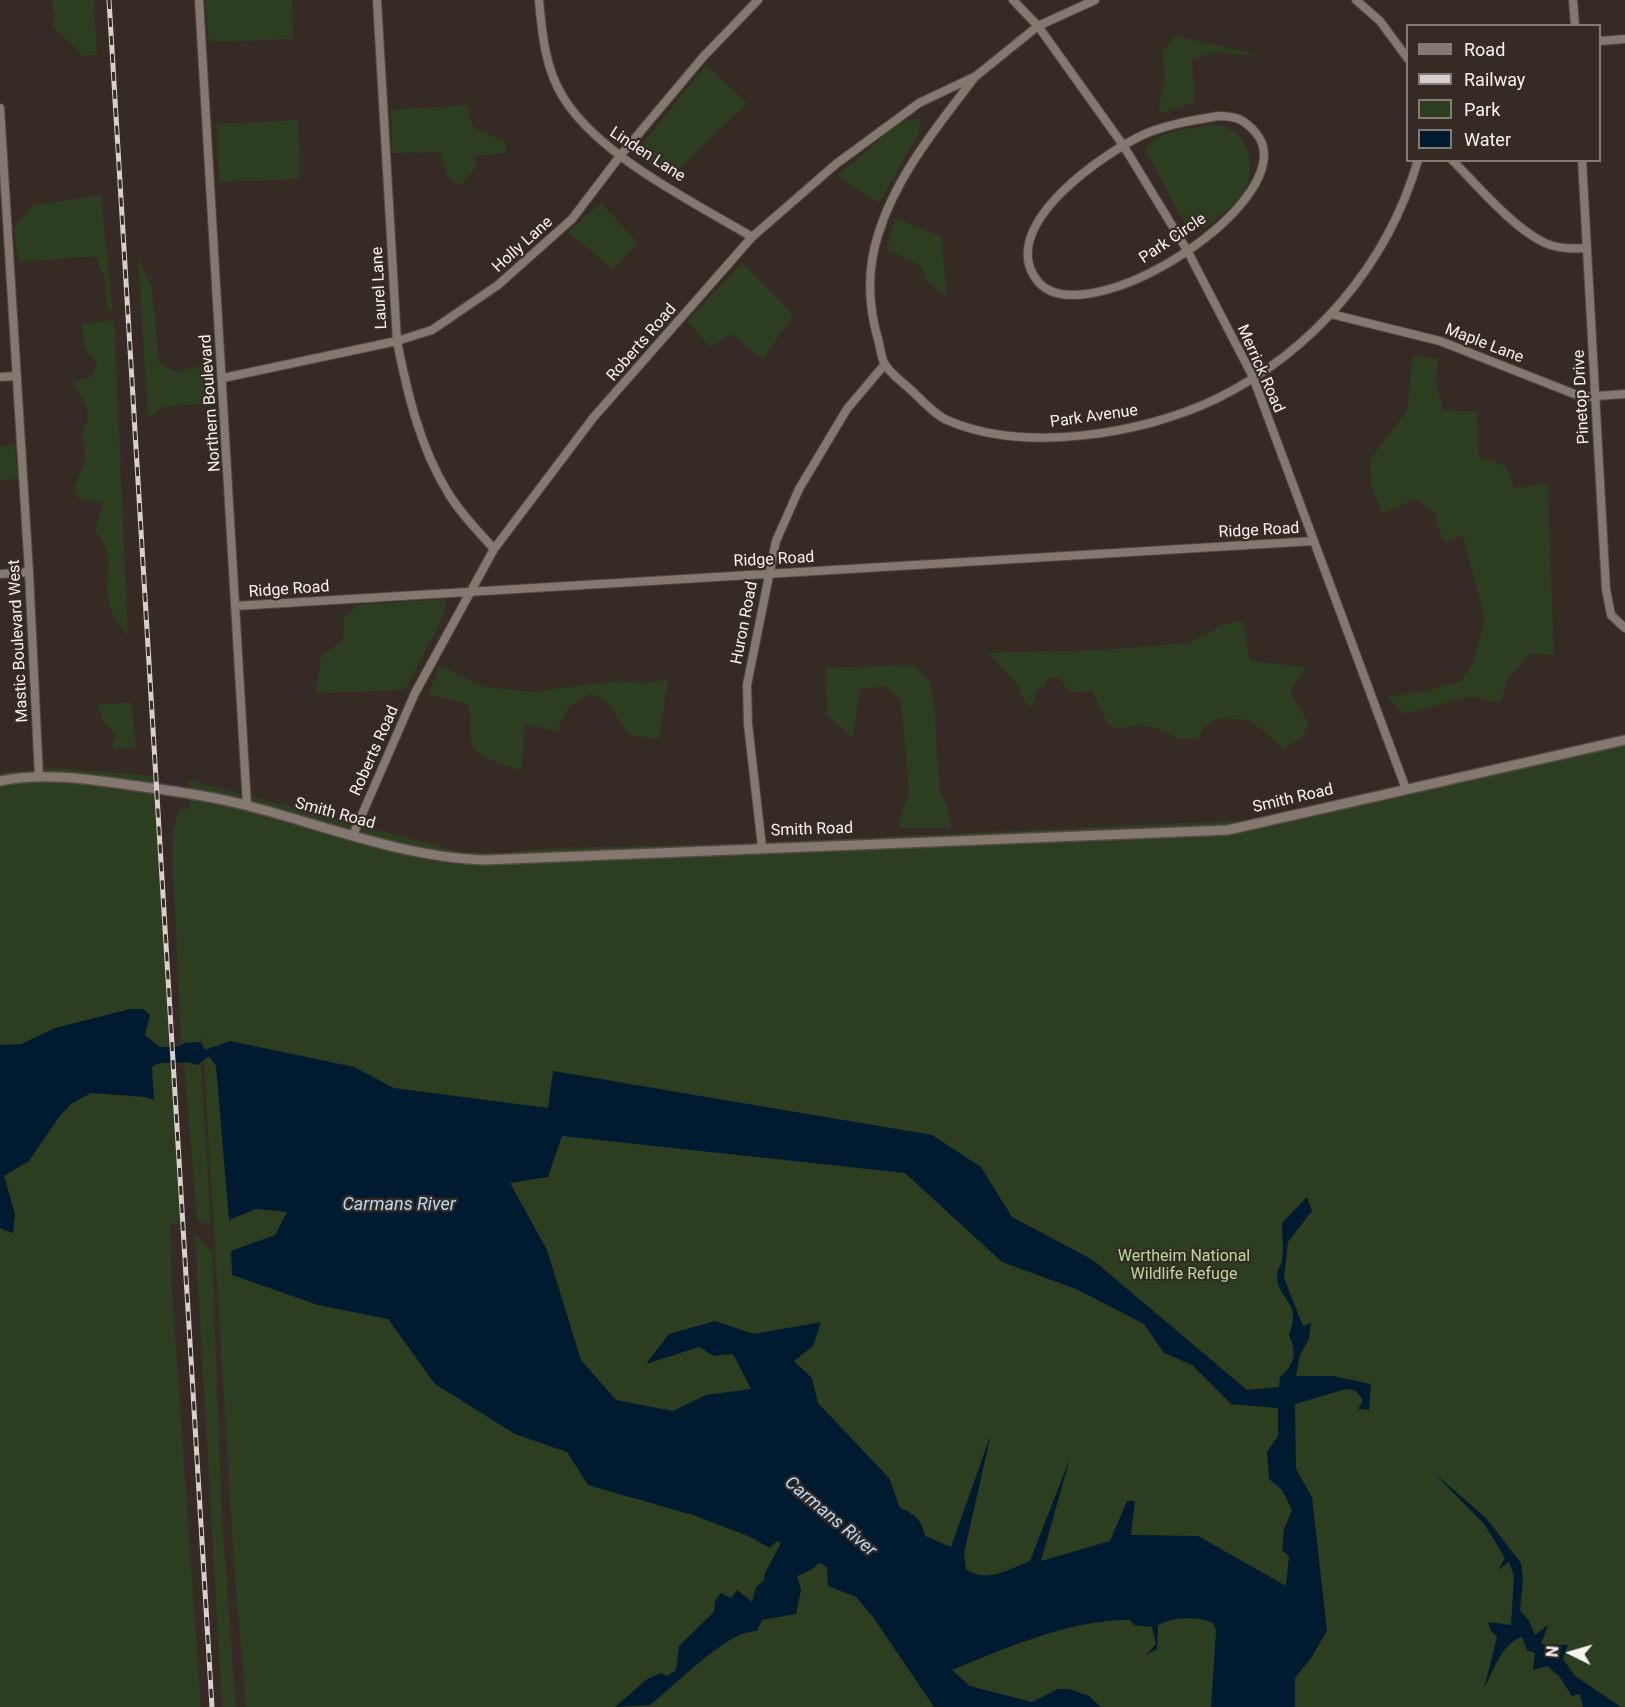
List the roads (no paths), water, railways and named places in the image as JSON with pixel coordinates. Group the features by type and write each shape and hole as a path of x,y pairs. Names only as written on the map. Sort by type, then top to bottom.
{"street":[{"name":"Northern Boulevard","path":"199,0 247,805"},
{"name":"Laurel Lane","path":"377,0 397,341 407,389 428,450 447,492 494,549"},
{"name":"Linden Lane","path":"539,0 542,41 562,96 597,139 620,156 752,237"},
{"name":"Holly Lane","path":"223,378 397,341 432,330 498,285 572,219 620,156 703,57 758,0"},
{"name":"Merrick Road","path":"1012,0 1038,26 1123,146 1187,250 1253,377 1406,789"},
{"name":"Roberts Road","path":"353,835 415,693 468,592 494,549 593,418 752,237 883,127 918,103 976,76 1038,26 1095,0"},
{"path":"1356,0 1380,21 1406,55"},
{"path":"1573,0 1575,24"},
{"path":"1601,41 1625,39"},
{"path":"885,364 871,315 869,288 877,237 893,194 931,136 976,76"},
{"name":"Mastic Boulevard West","path":"0,108 3,185 29,572 39,777"},
{"name":"Park Circle","path":"1218,116 1233,116 1246,120 1260,138 1265,155 1264,170 1256,186 1237,211 1187,250 1154,272 1083,295 1063,295 1049,291 1036,280 1028,264 1027,248 1034,228 1052,202 1084,171 1123,146 1148,133 1181,123 1218,116"},
{"name":"Park Avenue","path":"885,364 944,419 968,428 1034,437 1088,434 1168,418 1217,399 1253,377 1302,342 1331,314 1354,288 1388,239 1417,162"},
{"path":"1454,162 1517,223 1545,244 1569,249 1586,248"},
{"name":"Pinetop Drive","path":"1582,162 1606,589 1611,615 1623,628"},
{"name":"Maple Lane","path":"1331,314 1440,341 1582,397 1625,394"},
{"name":"Huron Road","path":"762,847 748,724 747,685 776,542 799,489 847,409 885,364"},
{"path":"0,377 17,376"},
{"name":"Ridge Road","path":"235,606 1314,541"},
{"path":"0,574 29,572"},
{"name":"Smith Road","path":"0,781 39,777 86,778 247,805 422,854 483,860 1228,830 1625,740"}],"water":[{"path":"130,1009 143,1009 150,1015 145,1035 161,1048 161,1060 152,1067 154,1100 145,1097 91,1093 71,1104 59,1117 29,1161 4,1176 15,1214 13,1233 0,1228 0,1045 21,1044 55,1028"},
{"name":"Carmans River","path":"230,1041 354,1067 394,1088 548,1108 553,1071 932,1135 981,1167 1012,1217 1093,1260 1247,1390 1279,1387 1280,1377 1292,1363 1294,1353 1289,1335 1293,1315 1278,1283 1277,1274 1283,1257 1282,1223 1307,1197 1312,1211 1288,1242 1284,1278 1303,1326 1311,1323 1309,1339 1300,1355 1296,1376 1333,1376 1371,1384 1369,1410 1358,1409 1363,1400 1356,1391 1346,1389 1295,1404 1296,1469 1312,1497 1327,1631 1311,1658 1295,1678 1295,1707 1211,1707 1216,1630 1213,1623 1185,1618 1158,1625 1157,1649 1146,1655 1156,1644 1152,1627 1134,1625 1130,1620 1108,1621 1085,1624 1039,1636 952,1670 970,1686 1032,1702 1058,1689 1069,1689 1089,1696 1101,1707 934,1707 873,1617 856,1597 828,1586 827,1567 819,1563 811,1570 797,1576 801,1590 796,1614 762,1620 757,1631 731,1639 702,1660 650,1705 615,1707 647,1679 661,1673 667,1676 676,1670 679,1646 714,1612 715,1601 721,1593 731,1598 737,1590 752,1602 756,1587 764,1580 765,1573 781,1543 777,1541 770,1548 748,1536 696,1516 588,1485 567,1452 515,1434 435,1384 388,1319 318,1305 232,1275 231,1251 275,1235 287,1212 256,1209 229,1220 216,1066 210,1057 205,1058 198,1065 177,1059 177,1049 184,1043 200,1042 205,1050","holes":["562,1136 905,1173 1002,1262 1076,1289 1144,1324 1164,1353 1192,1365 1231,1404 1278,1408 1278,1436 1267,1452 1269,1479 1282,1490 1292,1510 1284,1529 1282,1550 1289,1556 1286,1586 1198,1536 1131,1535 1135,1501 1127,1501 1110,1541 1041,1561 1070,1458 1030,1561 998,1574 981,1575 966,1569 964,1553 991,1434 951,1547 925,1536 917,1518 900,1508 889,1478 818,1403 812,1378 794,1361 813,1346 821,1322 754,1334 715,1321 669,1334 646,1364 699,1347 714,1356 733,1354 751,1389 706,1395 673,1411 616,1400 581,1360 547,1250 510,1183 548,1177"]},
{"path":"1433,1472 1486,1518 1521,1563 1523,1579 1520,1611 1528,1619 1535,1635 1548,1625 1541,1644 1568,1645 1563,1659 1575,1676 1621,1707 1583,1707 1580,1694 1572,1696 1559,1676 1547,1666 1533,1670 1535,1653 1527,1650 1522,1637 1515,1640 1503,1652 1484,1689 1497,1637 1491,1631 1488,1622 1511,1625 1514,1576 1509,1562 1498,1570 1505,1558 1484,1524"}],"waterway":[{"name":"Carmans River","path":"141,1060 160,1055 199,1054"}],"railway":[{"path":"109,0 212,1707"}],"park label":[{"name":"Wertheim National Wildlife Refuge","path":"1184,1266"}]}
